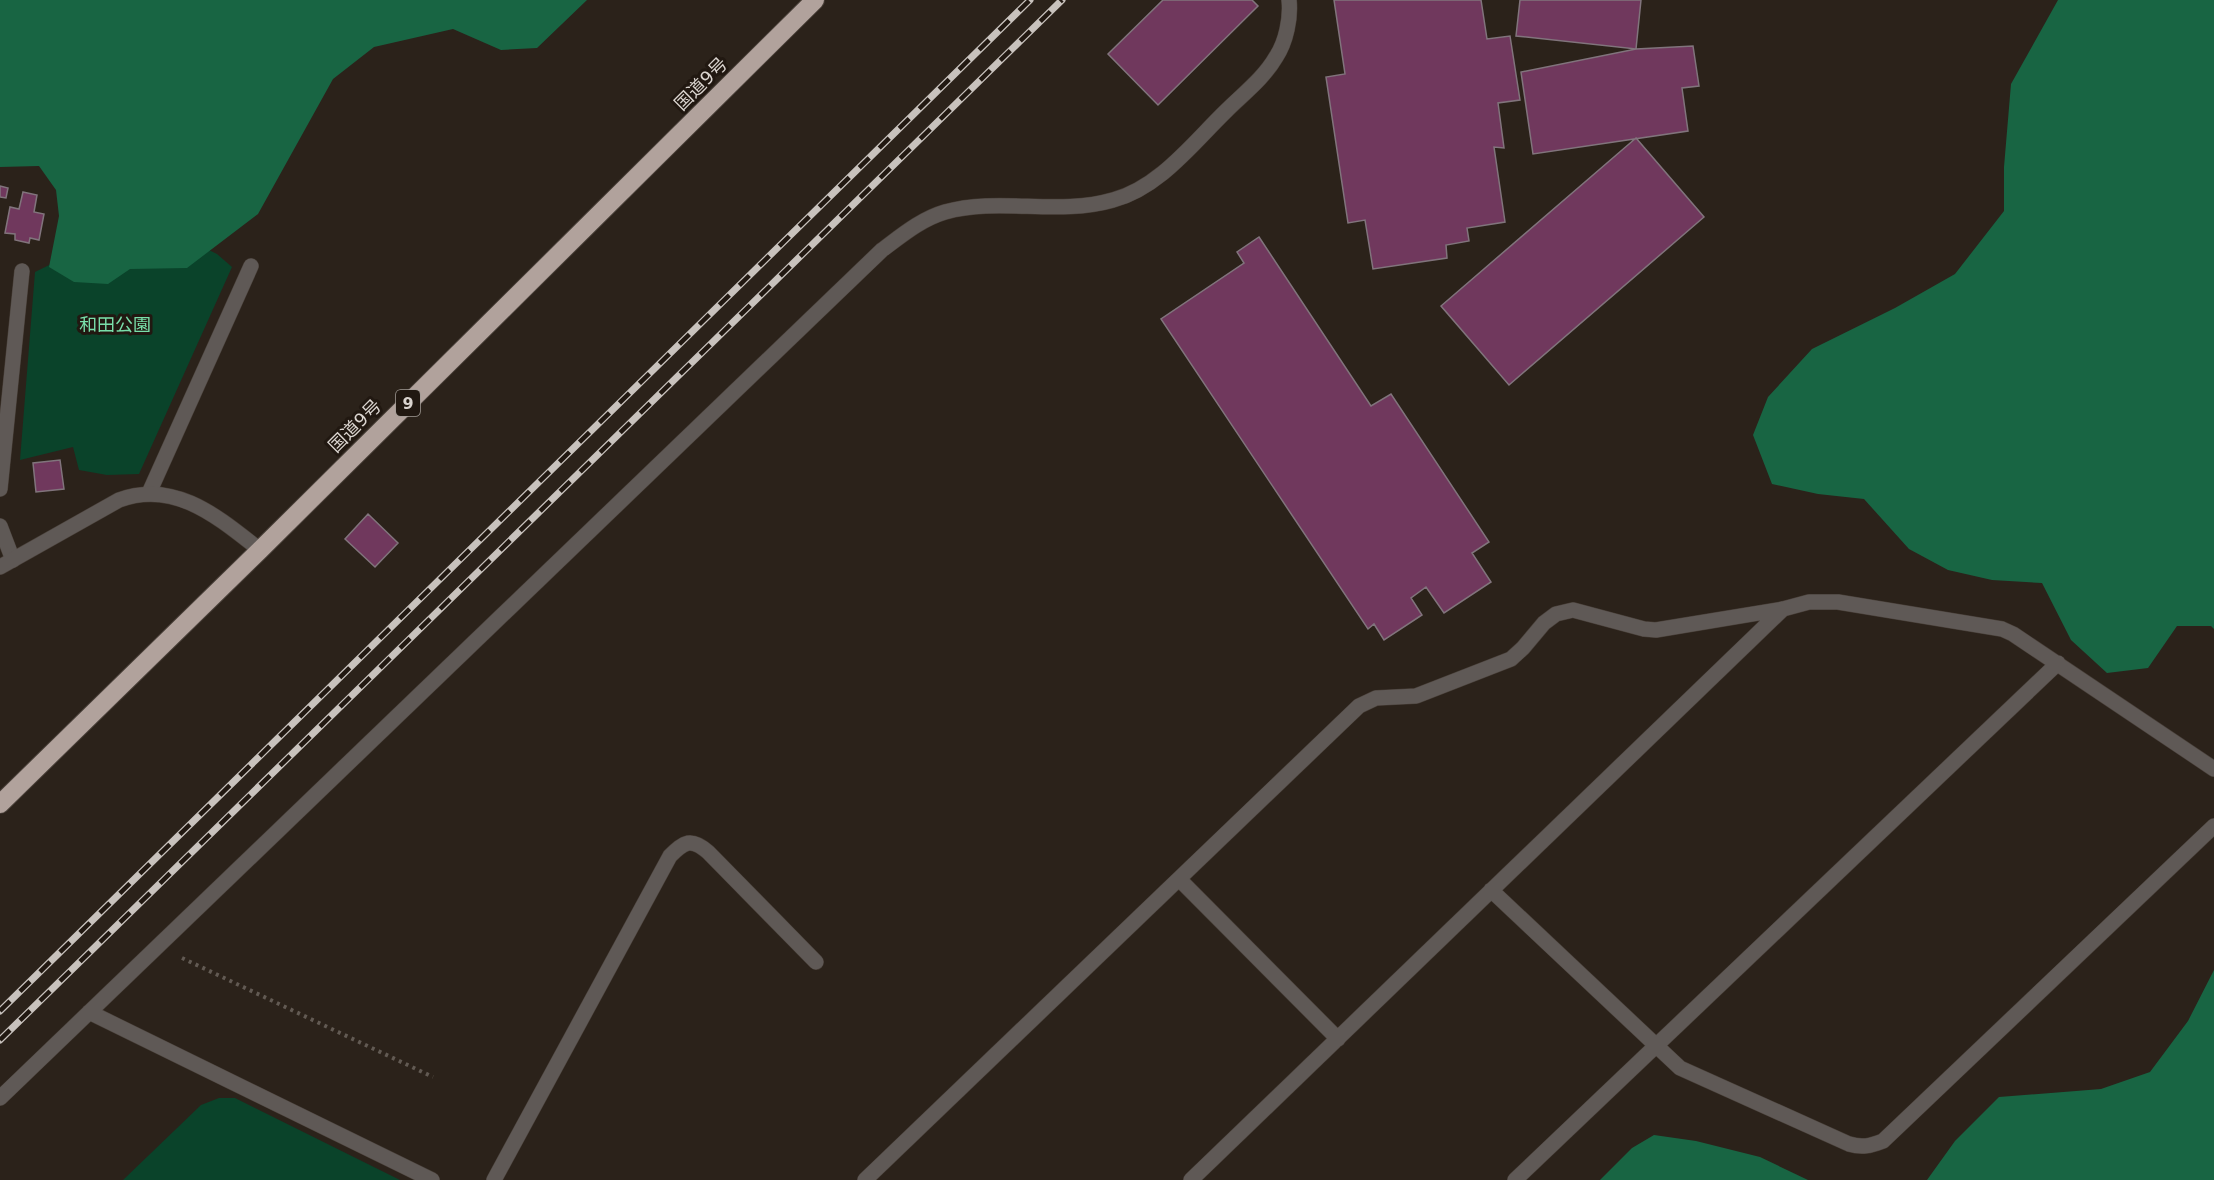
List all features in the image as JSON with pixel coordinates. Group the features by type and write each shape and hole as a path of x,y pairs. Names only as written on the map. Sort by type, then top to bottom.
{"highway":[{"name":"国道9号","path":"0,804 815,0"}],"street":[{"path":"0,1098 882,249 914,227 942,213 970,207 1084,206 1114,200 1140,189 1164,171 1261,77 1277,57 1288,22 1289,0"},
{"path":"149,493 251,266"},
{"path":"0,489 22,271"},
{"path":"0,526 7,564 119,500 135,494 149,493 166,495 195,504 260,550"},
{"path":"865,1180 1359,706 1376,698 1416,696 1510,659 1523,648 1544,622 1556,614 1573,610 1644,629 1656,630 1783,609 1809,602 1838,602 2002,629 2058,663 2214,770"},
{"path":"1191,1180 1783,609"},
{"path":"1515,1180 2058,663"},
{"path":"1491,890 1680,1068 1860,1147 1871,1146 1883,1140 2214,826"},
{"path":"494,1180 670,856 680,846 690,842 700,844 816,962"},
{"path":"1179,879 1338,1039"},
{"path":"89,1012 432,1180"}],"path":[{"path":"157,946 434,1077"}],"green space":[{"path":"0,0 587,0 537,48 501,50 453,29 374,47 333,79 258,214 187,268 130,269 108,284 74,282 49,267 59,216 56,190 39,166 0,167"},
{"path":"2058,0 2214,0 2214,629 2211,626 2177,626 2148,668 2107,673 2071,640 2042,583 1992,580 1948,570 1909,549 1864,499 1818,494 1772,484 1753,435 1768,397 1812,349 1895,308 1955,274 2004,211 2004,167 2011,84"},
{"name":"和田公園","path":"172,232 217,254 232,267 139,474 107,475 79,470 73,447 20,460 35,272 104,238"},
{"path":"2214,970 2214,1180 1927,1180 1955,1141 1999,1097 2101,1089 2150,1072 2188,1021"},
{"path":"219,1098 235,1098 400,1180 123,1180 201,1105"},
{"path":"1654,1135 1696,1141 1760,1157 1808,1180 1600,1180 1632,1148"}],"building":[{"path":"1163,0 1252,0 1258,6 1158,105 1108,54"},
{"path":"1334,0 1481,0 1487,39 1510,36 1520,100 1498,103 1504,148 1494,147 1505,222 1467,228 1469,241 1446,245 1447,258 1373,269 1365,220 1348,223 1326,77 1345,74"},
{"path":"1520,0 1641,0 1636,49 1516,36"},
{"path":"1693,46 1699,86 1682,88 1688,131 1533,154 1521,72 1636,49"},
{"path":"1636,138 1704,217 1509,385 1441,306"},
{"path":"0,186 8,188 6,198 0,197"},
{"path":"23,192 37,195 34,212 44,214 39,240 30,238 29,243 15,240 15,234 5,233 10,207 19,209"},
{"path":"1259,237 1371,406 1391,394 1489,542 1472,553 1491,582 1444,613 1426,587 1411,598 1422,615 1384,640 1374,624 1368,629 1161,319 1244,263 1237,252"},
{"path":"60,460 64,489 36,492 33,463"},
{"path":"368,514 398,543 375,567 345,539"}],"railway":[{"path":"0,1011 1030,0"},
{"path":"0,1040 1062,0"}]}
